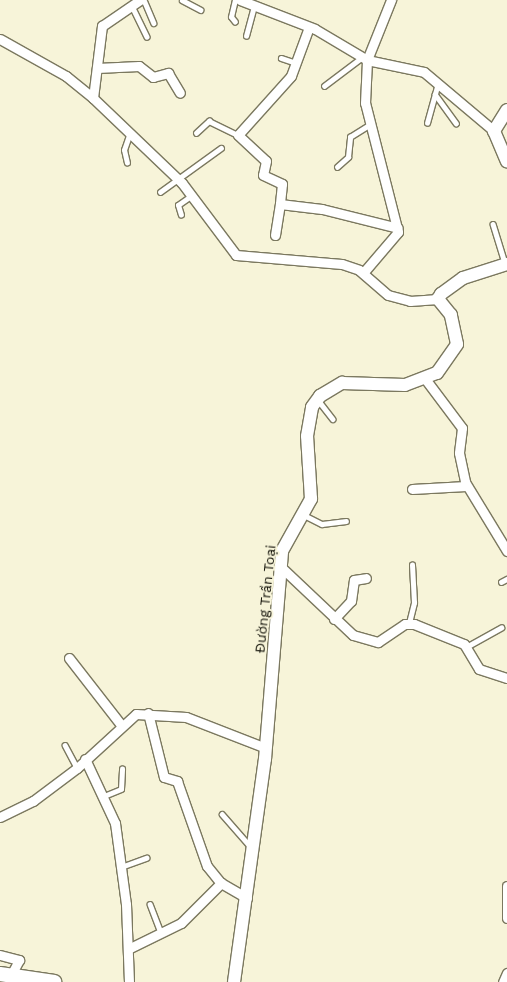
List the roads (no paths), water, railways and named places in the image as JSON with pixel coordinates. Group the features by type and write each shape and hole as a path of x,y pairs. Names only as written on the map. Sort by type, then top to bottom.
{"main road":[{"path":"6,975 54,982"}],"street":[{"path":"93,98 102,26 142,0"},
{"path":"240,0 309,27 364,59 412,68 438,82 474,118 494,131 507,161"},
{"path":"363,273 397,237 398,228 365,103 364,59 391,0"},
{"path":"275,234 282,184 263,175 266,161 238,135 288,80 309,27"},
{"path":"0,39 66,76 93,98 192,195 236,254 342,264 363,273 379,290 399,299 438,299 463,278 506,264"},
{"path":"97,68 139,66 151,77 168,73 180,93"},
{"path":"494,131 507,110"},
{"path":"280,204 322,209 398,228"},
{"path":"318,398 342,383 390,386 426,380 446,366 457,344 450,315 438,299"},
{"path":"426,380 462,428 459,453 466,486 507,550"},
{"name":"Đường Trần Toại","path":"234,982 266,748 284,543 303,514 311,490 308,420 318,398"},
{"path":"412,489 466,486"},
{"path":"281,567 353,635 373,642 409,623 468,646 479,669 507,678"},
{"path":"334,619 351,601 355,578 366,578"},
{"path":"69,658 122,726"},
{"path":"148,713 164,776 177,781 207,866 221,883 247,898"},
{"path":"0,817 32,801 77,768 136,714 148,713 186,717 266,748"},
{"path":"85,759 115,823 128,948 129,982"},
{"path":"128,948 162,935 181,923 221,883"},
{"path":"507,886 507,918"},
{"path":"0,955 19,960 6,975"},
{"path":"503,982 507,973"}],"lane":[{"path":"142,0 154,23"},
{"path":"182,0 201,10"},
{"path":"235,0 231,17 235,22"},
{"path":"132,5 147,37"},
{"path":"246,36 254,7"},
{"path":"280,58 296,63"},
{"path":"324,86 364,59"},
{"path":"426,123 438,82"},
{"path":"435,94 456,123"},
{"path":"196,133 209,121 238,135"},
{"path":"337,168 348,157 350,137 371,124"},
{"path":"127,163 124,150 130,133"},
{"path":"160,192 221,148"},
{"path":"181,215 178,205 192,195"},
{"path":"493,224 506,264"},
{"path":"318,398 332,419"},
{"path":"303,514 322,524 346,521"},
{"path":"409,623 414,603 412,565"},
{"path":"501,582 507,579"},
{"path":"468,646 501,628"},
{"path":"65,745 77,768"},
{"path":"104,796 121,789 122,769"},
{"path":"222,814 253,849"},
{"path":"119,867 146,858"},
{"path":"150,904 162,935"}]}
